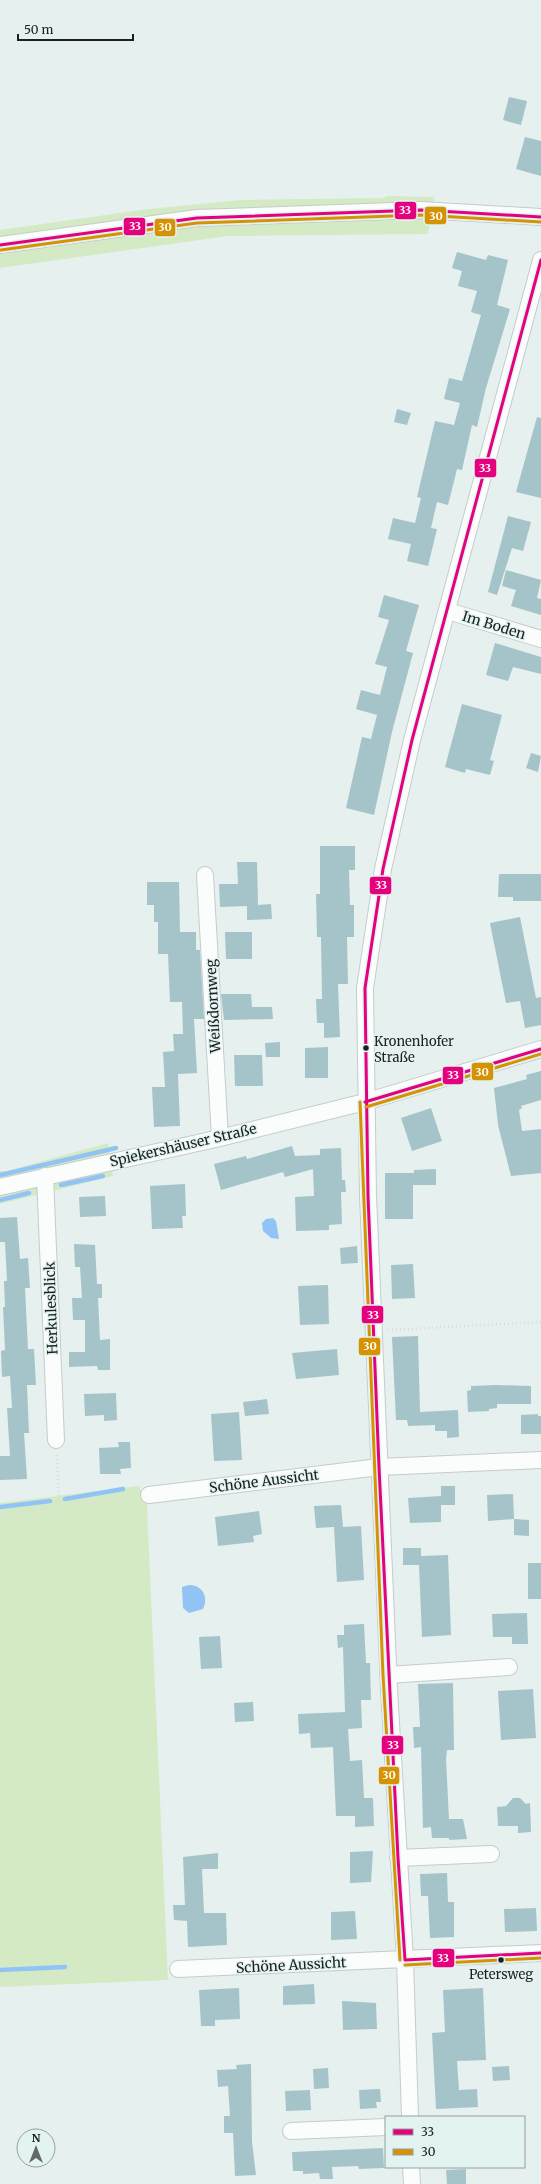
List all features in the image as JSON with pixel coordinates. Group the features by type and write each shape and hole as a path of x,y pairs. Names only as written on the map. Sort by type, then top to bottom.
{"street":[{"path":"0,245 197,218 421,210 541,217"},
{"path":"410,2116 405,1960 388,1676 379,1467 366,1102 365,988 383,869 412,740 448,611 541,260"},
{"name":"Im Boden","path":"448,611 541,639"},
{"name":"Weißdornweg","path":"205,875 220,1138"},
{"name":"Spiekershäuser Straße","path":"0,1187 220,1138 366,1102 541,1049"},
{"name":"Herkulesblick","path":"45,1176 56,1440"},
{"name":"Schöne Aussicht","path":"149,1495 379,1467 541,1460"},
{"path":"388,1676 509,1667"},
{"path":"398,1858 491,1854"},
{"path":"405,1960 541,1953"},
{"name":"Schöne Aussicht","path":"178,1970 405,1960"},
{"path":"291,2131 385,2127"},
{"path":"411,2168 412,2184"}],"path":[{"path":"374,1331 541,1322"},
{"path":"56,1440 59,1507"},
{"path":"0,1515 149,1495"},
{"path":"0,1979 178,1970"}],"green space":[{"path":"387,196 434,197 428,234 228,236 0,268 0,230 148,209 241,200 383,198"},
{"path":"108,1143 113,1176 0,1204 0,1171 7,1171"},
{"path":"139,1486 147,1506 168,1980 0,1987 0,1503"}],"water":[{"path":"273,1218 276,1221 279,1239 271,1238 263,1231 262,1223 266,1219"},
{"path":"194,1585 201,1589 205,1596 205,1604 203,1609 189,1613 183,1608 182,1587"}],"building":[{"path":"509,97 527,101 521,125 503,120"},
{"path":"525,137 541,141 541,176 516,169"},
{"path":"457,252 486,260 488,255 508,260 497,305 510,309 486,388 477,427 472,425 462,470 457,469 448,505 437,502 431,528 437,529 428,566 407,561 411,544 388,539 393,518 415,523 421,498 417,497 435,421 454,425 460,403 444,399 449,378 462,381 481,315 471,312 477,291 458,286 462,271 452,268"},
{"path":"397,409 411,413 407,425 394,422"},
{"path":"537,417 541,418 541,498 516,492"},
{"path":"508,516 531,522 523,551 512,548 497,595 488,592"},
{"path":"506,570 541,580 537,598 541,599 541,615 511,606 516,590 502,586"},
{"path":"384,595 419,605 406,651 413,653 392,732 374,815 346,808 362,737 371,739 377,715 356,709 361,690 380,695 387,667 375,664 389,620 378,617"},
{"path":"495,643 541,657 541,674 513,667 508,681 486,675"},
{"path":"462,704 502,715 490,760 494,761 490,775 466,769 465,773 445,767"},
{"path":"531,753 541,756 538,772 526,768"},
{"path":"320,846 355,846 355,870 349,870 350,905 354,905 354,937 347,937 348,984 338,984 340,1037 324,1038 324,1023 317,1023 316,999 322,999 321,937 317,937 316,894 320,894"},
{"path":"237,862 257,862 258,905 271,904 272,919 247,920 247,906 220,907 219,884 238,884"},
{"path":"499,874 541,874 541,901 513,901 513,897 498,897"},
{"path":"147,882 179,882 180,932 196,932 196,950 200,950 204,1019 194,1019 197,1073 178,1074 180,1126 154,1127 152,1087 165,1087 163,1052 174,1051 173,1034 183,1034 182,1002 170,1002 168,954 158,954 158,922 154,922 154,905 147,905"},
{"path":"520,917 536,998 541,997 541,1025 525,1028 520,1001 506,1003 490,923"},
{"path":"225,932 252,932 252,959 226,959"},
{"path":"221,994 251,994 252,1007 272,1007 273,1019 224,1020"},
{"path":"280,1042 280,1057 266,1057 265,1043"},
{"path":"328,1047 328,1078 305,1078 305,1048"},
{"path":"234,1055 262,1055 263,1086 235,1086"},
{"path":"541,1071 541,1100 521,1106 522,1108 519,1110 522,1131 541,1129 541,1173 511,1176 498,1125 494,1088 527,1079 526,1075"},
{"path":"431,1108 442,1141 412,1151 401,1118"},
{"path":"292,1146 295,1156 320,1155 320,1149 341,1148 342,1180 345,1180 346,1192 341,1192 342,1224 329,1225 329,1230 296,1231 295,1197 314,1196 313,1169 285,1177 283,1172 221,1190 214,1164 246,1156 247,1159"},
{"path":"436,1169 436,1185 413,1185 413,1219 385,1219 385,1173 414,1173 414,1170"},
{"path":"185,1184 186,1216 182,1216 183,1228 152,1229 150,1186"},
{"path":"105,1196 106,1216 80,1217 79,1197"},
{"path":"17,1217 20,1259 28,1258 30,1288 25,1288 28,1349 34,1349 36,1385 27,1385 29,1433 24,1433 27,1479 0,1480 0,1456 10,1456 7,1408 12,1408 10,1376 2,1377 1,1351 5,1350 3,1307 5,1307 4,1281 7,1281 5,1242 0,1242 0,1218"},
{"path":"74,1244 95,1245 97,1284 102,1284 102,1298 98,1298 100,1340 110,1339 110,1370 98,1370 97,1366 69,1367 69,1352 85,1352 85,1320 73,1320 72,1298 82,1298 80,1267 75,1267"},
{"path":"357,1246 358,1263 341,1264 340,1248"},
{"path":"413,1264 415,1298 392,1299 391,1265"},
{"path":"328,1285 329,1324 300,1325 298,1286"},
{"path":"418,1336 420,1412 458,1410 459,1437 447,1438 447,1431 435,1431 435,1425 408,1426 407,1420 396,1420 392,1337"},
{"path":"337,1349 339,1375 296,1379 292,1353"},
{"path":"471,1386 531,1386 531,1404 497,1404 497,1408 489,1409 489,1411 468,1412 467,1391 471,1390"},
{"path":"116,1393 117,1420 104,1421 104,1415 85,1416 84,1394"},
{"path":"267,1399 269,1414 245,1416 243,1402"},
{"path":"239,1412 242,1460 214,1461 211,1414"},
{"path":"538,1414 538,1416 541,1416 541,1434 521,1434 521,1415"},
{"path":"118,1442 130,1442 131,1468 120,1469 121,1474 100,1474 99,1448 119,1447"},
{"path":"441,1486 455,1486 455,1505 441,1505 441,1522 410,1523 408,1498 441,1496"},
{"path":"513,1494 514,1519 488,1521 487,1495"},
{"path":"341,1505 343,1527 361,1526 364,1580 337,1582 334,1527 316,1528 314,1506"},
{"path":"259,1511 262,1534 253,1536 254,1542 218,1546 215,1517"},
{"path":"514,1519 529,1520 529,1536 514,1535"},
{"path":"403,1548 421,1548 421,1556 448,1555 451,1635 422,1637 419,1565 403,1565"},
{"path":"528,1563 541,1563 541,1599 528,1599"},
{"path":"527,1613 528,1644 512,1644 512,1637 493,1637 492,1614"},
{"path":"364,1624 366,1663 370,1663 371,1700 361,1700 362,1728 348,1729 350,1761 362,1760 364,1798 373,1798 374,1826 355,1827 355,1816 336,1816 333,1747 311,1748 310,1733 299,1734 298,1714 345,1712 343,1647 338,1648 337,1635 344,1635 344,1625"},
{"path":"220,1636 222,1668 201,1669 199,1637"},
{"path":"453,1683 454,1750 447,1750 446,1759 449,1819 463,1819 467,1839 449,1840 449,1838 432,1838 431,1827 423,1828 421,1747 414,1748 413,1727 420,1727 418,1684"},
{"path":"533,1689 536,1738 501,1740 498,1691"},
{"path":"253,1702 254,1721 235,1722 234,1703"},
{"path":"513,1798 520,1798 526,1804 530,1803 531,1832 518,1833 518,1826 498,1826 497,1807 506,1806"},
{"path":"373,1851 371,1882 350,1883 350,1852"},
{"path":"218,1853 218,1869 202,1869 204,1913 226,1913 227,1945 188,1947 187,1921 174,1920 173,1905 185,1905 183,1857"},
{"path":"447,1873 448,1902 454,1902 454,1937 430,1938 428,1896 421,1896 420,1874"},
{"path":"536,1908 537,1931 505,1932 504,1909"},
{"path":"355,1911 357,1939 331,1940 331,1912"},
{"path":"314,1984 315,2004 283,2005 283,1986"},
{"path":"239,1988 240,2019 215,2020 215,2026 201,2026 199,1990"},
{"path":"483,1988 486,2060 457,2061 459,2090 477,2089 478,2107 436,2109 432,2033 445,2032 443,1990"},
{"path":"342,2001 376,2003 377,2029 343,2030"},
{"path":"251,2064 252,2142 256,2175 235,2176 233,2133 224,2133 224,2116 230,2116 228,2086 218,2087 217,2070 237,2069 236,2065"},
{"path":"509,2066 510,2080 493,2081 492,2067"},
{"path":"328,2068 329,2088 314,2089 313,2069"},
{"path":"380,2089 381,2102 376,2102 377,2108 360,2109 359,2090"},
{"path":"310,2090 311,2110 286,2111 285,2091"},
{"path":"383,2148 384,2168 359,2169 358,2166 332,2167 333,2179 320,2179 319,2173 303,2174 303,2171 293,2171 292,2152"},
{"path":"466,2169 466,2184 447,2184 446,2170"}],"waterway":[{"path":"0,1175 116,1148"},
{"path":"61,1185 103,1176"},
{"path":"0,1200 29,1193"},
{"path":"65,1499 123,1489"},
{"path":"0,1507 50,1501"},
{"path":"0,1970 65,1967"}],"transit line":[{"name":"33","path":"0,245 197,218 421,210 541,217"},
{"name":"30","path":"1,250 197,223 421,215 541,222"},
{"name":"33","path":"405,1960 398,1858 379,1467 368,1196 365,988 383,869 412,740 541,260"},
{"name":"33","path":"365,1102 541,1049"},
{"name":"30","path":"366,1107 541,1054"},
{"name":"30","path":"360,1102 383,1675 400,1960"},
{"name":"33","path":"405,1960 541,1953"},
{"name":"30","path":"405,1965 541,1958"}],"place":[{"name":"Kronenhofer Straße","path":"366,1048"},
{"name":"Petersweg","path":"501,1960"}]}
